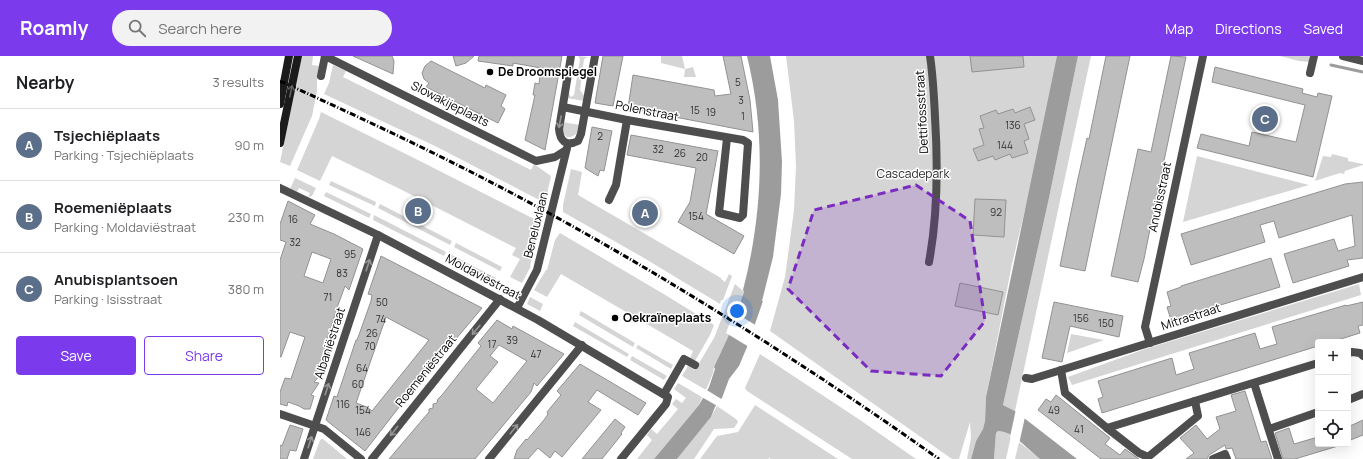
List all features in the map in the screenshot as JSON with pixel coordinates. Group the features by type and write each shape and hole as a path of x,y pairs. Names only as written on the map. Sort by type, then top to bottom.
{"street":[{"path":"280,104 289,56"},
{"path":"280,143 298,56"},
{"path":"321,76 325,56"},
{"name":"Slowakijeplaats","path":"325,56 536,161 555,157 567,147"},
{"path":"571,56 559,129 560,137 565,142 567,147 578,141 581,134 595,56"},
{"name":"Dettifossstraat","path":"929,262 934,228 937,181 935,118 930,56"},
{"name":"Anubisstraat","path":"1150,343 1145,327 1203,56"},
{"path":"1310,73 1314,56"},
{"path":"1343,56 1363,61"},
{"name":"Polenstraat","path":"563,107 627,120 743,140 748,143 743,215 740,218 719,213 727,138"},
{"path":"609,200 616,185 627,120"},
{"name":"Beneluxlaan","path":"517,308 537,270 567,147"},
{"name":"Moldaviëstraat","path":"280,188 378,235 517,308 666,396"},
{"name":"Albaniëstraat","path":"304,459 378,235"},
{"name":"Mitrastraat","path":"1026,378 1032,379 1363,277"},
{"name":"Roemeniëstraat","path":"372,459 500,299"},
{"path":"489,459 582,345"},
{"path":"1351,352 1360,353 1363,356"},
{"path":"621,459 666,404 666,396 684,359 695,365"},
{"path":"1107,428 1315,364"},
{"path":"1061,370 1065,393 1107,428 1139,453 1148,458 1198,416 1195,401"},
{"path":"1254,383 1278,459"},
{"path":"1351,399 1363,394"},
{"path":"1269,429 1315,413"},
{"path":"280,414 324,429 361,459"},
{"path":"1213,459 1226,454 1227,459"}],"highlighted area":[{"path":"916,185 970,221 985,321 941,376 871,371 788,289 814,210"}],"green space":[{"path":"302,56 313,56 312,65 319,66 317,91 312,116 290,166 280,162"},
{"path":"578,56 588,57 584,59 580,90 585,97 584,101 567,98 568,92 571,97 574,95 580,59"},
{"path":"661,56 682,56 685,69 661,63"},
{"name":"Cascadepark","path":"786,56 1062,56 1012,264 986,397 985,421 983,429 976,441 971,459 967,459 971,438 970,422 959,459 952,459 770,331 785,277 794,210 796,166 794,121"},
{"path":"1078,56 1091,56 1015,411 1003,405 1049,198"},
{"path":"1280,56 1309,56 1309,62 1299,61"},
{"path":"333,65 346,71 343,77 531,170 534,164 551,176 545,203 435,146 324,94 329,83"},
{"path":"693,67 696,77 684,77 685,69"},
{"path":"321,112 538,221 538,230 531,266 522,283 510,277 520,259 512,255 516,248 400,189 332,156 320,181 297,170"},
{"path":"562,122 580,125 578,133 571,137 567,137 562,132"},
{"path":"1332,154 1348,158 1348,161 1363,165 1345,171 1344,174 1340,173 1315,181 1323,156 1331,157"},
{"path":"1197,156 1309,185 1183,222"},
{"path":"571,169 582,172 578,195 721,278 725,282 729,274 732,276 720,304 644,258 563,212 563,205"},
{"path":"295,178 316,188 312,196 308,197 310,193 299,188 297,192 290,189"},
{"path":"331,181 376,202 375,206 329,185"},
{"path":"326,192 371,214 369,218 324,196"},
{"path":"380,204 452,241 450,245 378,208"},
{"path":"374,215 446,252 444,256 373,220"},
{"path":"560,233 714,325 695,361 690,358 693,351 561,274 547,297 534,290 547,270 555,240"},
{"path":"456,243 502,267 500,271 454,247"},
{"path":"450,254 496,278 494,282 448,259"},
{"path":"735,284 744,292 728,337 714,367 706,390 682,376 688,366 695,370 714,338"},
{"path":"1359,284 1361,295 1072,385 1068,377 1145,349"},
{"path":"530,297 543,304 540,311 527,304"},
{"path":"581,311 635,343 633,347 579,315"},
{"path":"575,322 629,354 627,357 573,326"},
{"path":"1071,334 1104,340 1067,353"},
{"path":"638,345 673,365 671,369 636,348"},
{"path":"760,354 916,459 852,459 747,391 745,388"},
{"path":"632,356 667,376 664,380 630,360"},
{"path":"678,383 702,397 699,405 654,459 637,459 652,440 647,435 651,429 657,434 678,409 672,404 676,399 682,403 686,398 674,389"},
{"path":"755,405 838,459 700,459 717,436 738,432"},
{"path":"717,406 736,419 738,422 734,428 714,429 694,459 677,459 711,417"},
{"path":"998,431 1005,431 1011,436 1006,459 994,459 996,433"},
{"path":"322,439 347,459 313,459 320,440"},
{"path":"1019,442 1040,459 1015,459"}],"shaded area":[{"path":"747,56 770,56 778,100 782,162 781,194 773,257 763,301 739,366 729,379 722,398 715,407 711,417 677,459 654,459 699,405 709,387 715,369 714,367 728,337 744,292 743,290 755,232 760,173 757,114"},
{"path":"1057,56 1078,56 1049,198 1003,405 1015,411 1077,459 1040,459 1014,437 998,431 996,433 994,459 971,459 976,441 983,429 985,421 986,397"}],"pier":[{"path":"734,312 757,326 749,347 726,333"},
{"path":"705,389 723,400 719,407 700,396"},
{"path":"1016,409 1025,417 1019,444 1010,437"}],"building":[{"path":"353,56 392,56 394,61 393,74"},
{"path":"453,56 474,56 466,63 456,66"},
{"path":"479,56 562,56 545,150 525,140 535,95 533,95 535,83 539,84 541,68 513,63 513,66 478,61"},
{"path":"603,56 623,56 613,106 595,103"},
{"path":"723,56 741,56 750,100 753,132 628,108 633,75 714,90 715,96 731,94"},
{"path":"970,56 1023,56 1024,67 972,72"},
{"path":"1106,56 1130,56 1085,271 1060,266"},
{"path":"1171,56 1186,57 1162,170 1162,177 1138,282 1111,276 1138,149 1151,152"},
{"path":"431,61 485,88 486,85 506,95 501,106 505,109 498,123 426,87 429,83 424,79 422,73 425,66"},
{"path":"1215,67 1303,89 1302,93 1317,97 1318,93 1332,96 1313,177 1197,148 1201,134 1249,146 1252,132 1296,142 1305,105 1212,82"},
{"path":"1030,107 1035,120 1024,124 1029,139 1024,141 1028,153 1012,158 1010,154 995,160 993,156 978,161 973,149 984,145 979,129 984,128 980,116 996,110 998,114 1013,109 1015,113"},
{"path":"592,127 612,131 604,171 600,170 598,176 585,168"},
{"path":"631,135 718,151 706,214 744,236 734,254 678,222 690,202 696,168 627,155"},
{"path":"1363,182 1363,258 1347,260 1349,266 1293,283 1284,254 1334,239 1338,251 1355,246 1352,215 1279,238 1274,221 1260,225 1265,242 1191,265 1181,234 1345,184"},
{"path":"975,199 1006,200 1004,237 973,235"},
{"path":"288,201 315,215 310,224 363,249 349,290 345,286 338,305 325,347 330,349 327,363 324,366 323,372 314,382 319,383 311,395 314,396 310,409 304,409 288,402 287,406 280,404 280,392 285,378 291,379 305,337 290,332 280,357 280,260 286,242 280,240 280,224","holes":["312,252 331,259 323,283 304,276"]},
{"path":"381,256 482,308 428,370 365,451 326,420 334,396 337,397 371,301 372,295 368,294","holes":["386,317 429,340 372,411 367,407 356,403"]},
{"path":"1271,258 1280,287 1171,320 1167,307 1171,306 1167,292 1181,286"},
{"path":"960,283 1003,292 998,315 955,306"},
{"path":"1054,302 1123,316 1119,337 1070,326 1062,362 1042,358"},
{"path":"1363,302 1363,325 1358,326 1360,333 1341,339 1315,339 1315,347 1102,413 1098,399 1103,397 1098,381 1172,358 1176,375 1194,369 1189,353 1255,333 1260,349 1277,344 1272,327"},
{"path":"497,320 512,329 513,326 564,354 537,386 534,383 531,392 475,459 389,459 429,412 429,409 433,408 433,404 437,403 438,399 481,346 478,343","holes":["499,345 527,361 493,403 476,389 498,362 490,356"]},
{"path":"580,364 646,403 638,415 597,390 588,402 601,410 562,457 555,451 550,458 538,448 528,459 514,459 517,450 544,420 548,414 547,412 561,395 557,391"},
{"path":"1245,391 1261,442 1266,441 1272,459 1236,459 1232,448 1226,449 1225,445 1209,455 1207,459 1186,459 1194,453 1180,438 1196,425 1207,439 1220,429 1216,417 1236,411 1231,395"},
{"path":"1056,395 1110,438 1105,444 1120,455 1125,449 1139,459 1101,459 1038,410 1046,399 1051,402"},
{"path":"615,419 625,427 621,433 622,434 602,459 582,459"},
{"path":"1363,420 1363,435 1351,440 1351,426"},
{"path":"290,425 303,429 296,451 290,450 287,459 280,459 280,445 282,446"},
{"path":"1289,428 1294,444 1315,438 1315,447 1335,447 1295,459 1283,459 1275,433"}],"waterway":[{"path":"1331,65 1363,72"}],"railway":[{"path":"280,81 440,156 503,188 586,234 638,264 791,358 939,459"}],"place":[{"name":"De Droomspiegel","path":"490,72"},
{"name":"Anubisplantsoen","path":"1265,119"},
{"name":"Roemeniëplaats","path":"418,211"},
{"name":"Tsjechiëplaats","path":"645,213"},
{"name":"Oekraïneplaats","path":"615,318"}]}
